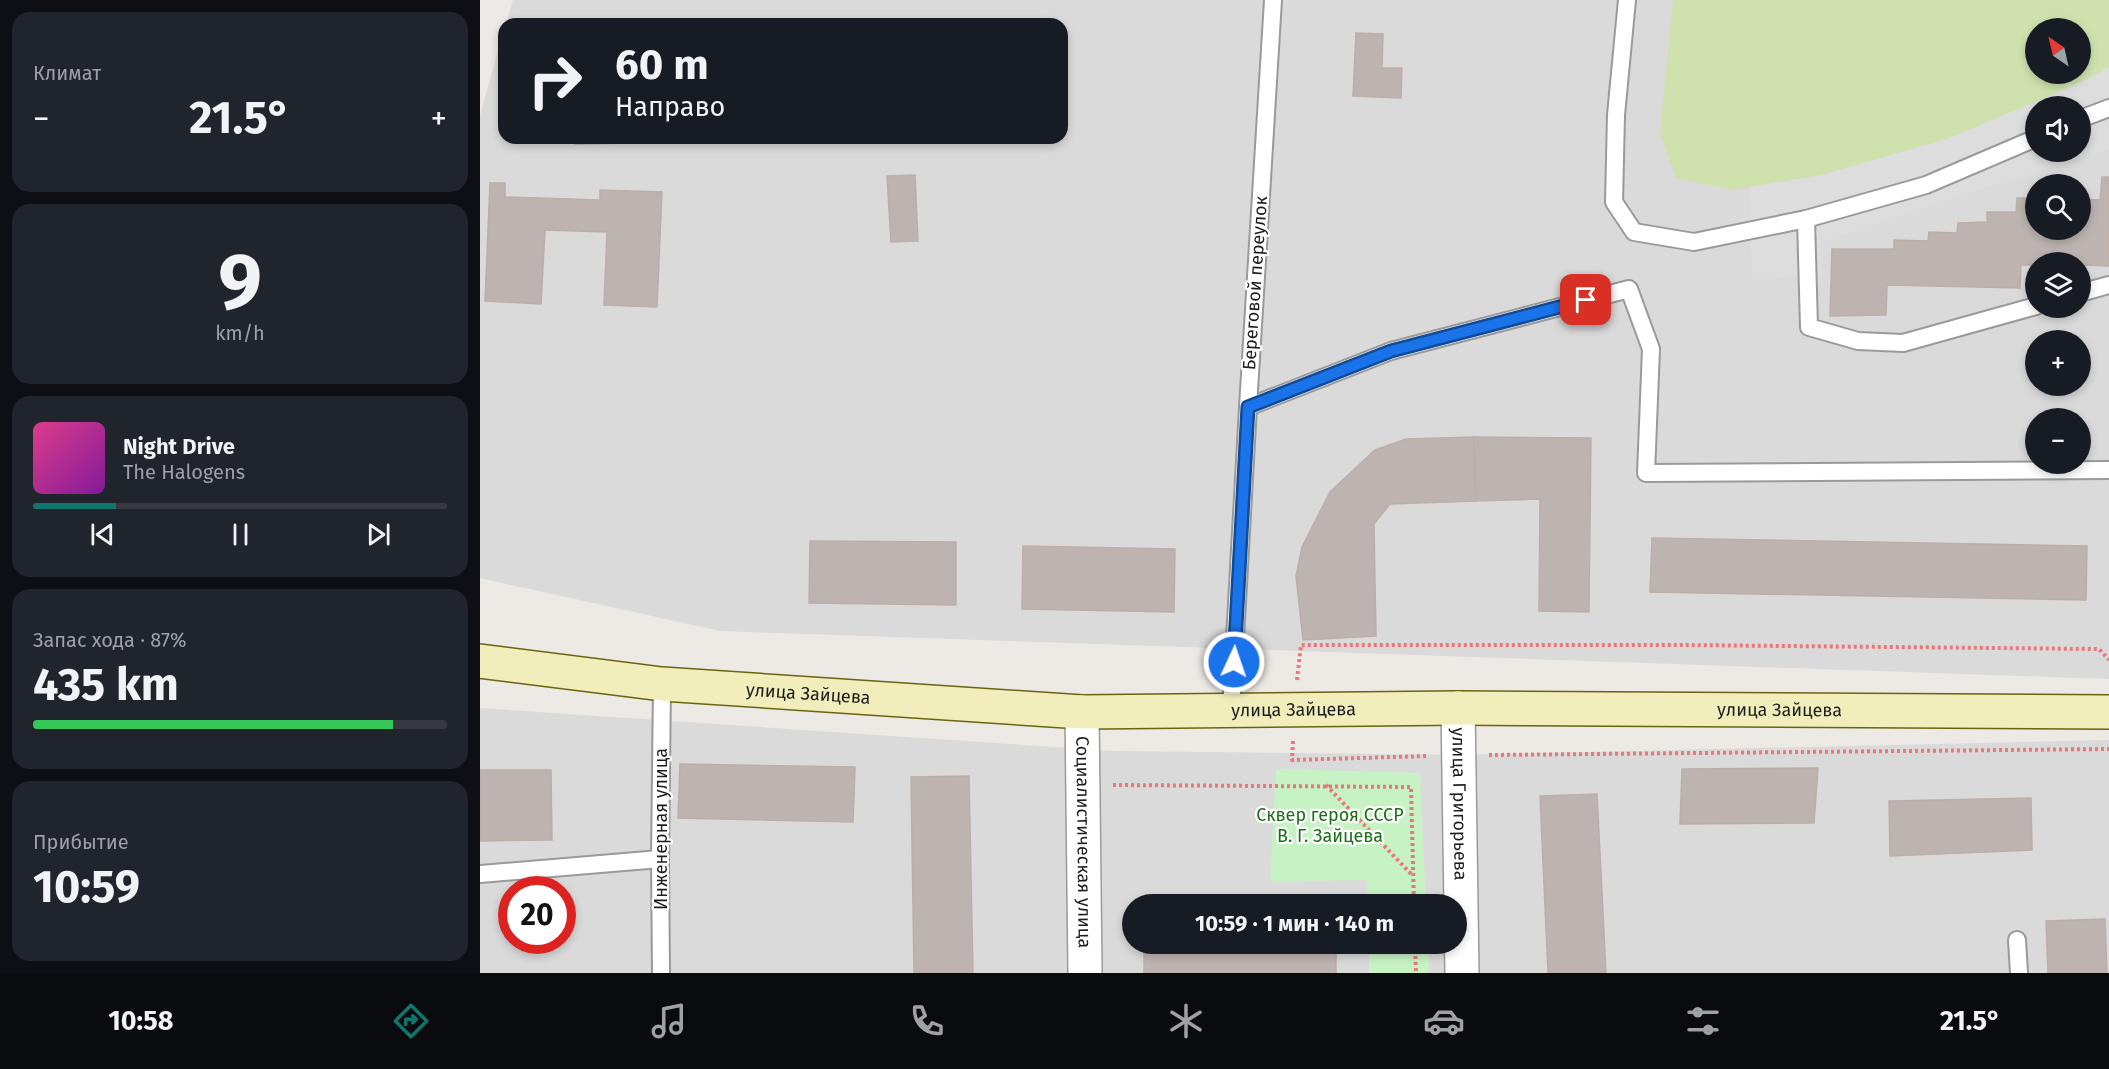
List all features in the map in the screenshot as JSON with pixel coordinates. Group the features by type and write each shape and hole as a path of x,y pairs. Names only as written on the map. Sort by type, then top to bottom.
{"main road":[{"name":"улица Зайцева","path":"480,661 662,684 1082,712 1458,708 2109,712"}],"street":[{"name":"улица Григорьева","path":"1458,708 1462,973"},
{"name":"Социалистическая улица","path":"1082,712 1085,973"}],"lane":[{"name":"Береговой переулок","path":"1231,710 1273,0"},
{"path":"1627,0 1616,115 1614,202 1634,231 1694,243 1806,219 1926,185 2025,143"},
{"path":"2091,115 2109,108"},
{"path":"1806,219 1809,327 1858,340 1903,344 2025,309"},
{"path":"2091,291 2109,285"},
{"path":"1248,407 1391,351 1629,289 1650,348 1646,473 2109,470"},
{"name":"Инженерная улица","path":"661,973 662,684"},
{"path":"480,874 660,859"},
{"path":"2017,940 2019,973"}],"path":[{"path":"2109,660 2099,649 1692,645 1300,645 1292,760 1459,755 2109,749"},
{"path":"1082,785 1411,787 1414,894"},
{"path":"1325,785 1413,876"},
{"path":"1415,954 1416,973"}],"shaded area":[{"path":"513,0 2109,0 2109,679 720,631 480,578 480,115 498,51 498,144 1068,144 1068,18 508,18"},
{"path":"2109,67 2109,149 2091,155 2091,96 2049,96 2077,84 2091,84 2091,77"},
{"path":"2025,106 2025,162 2067,162 1823,242 1821,275 1752,279 1749,187 1822,175 1950,138"},
{"path":"480,708 1112,751 1459,755 2109,740 2109,973 480,973"}],"green space":[{"path":"1673,0 2109,0 2109,67 2091,77 2091,18 2025,18 2025,84 2077,84 2049,96 2025,96 2025,106 1950,138 1822,175 1732,190 1676,178 1660,134"},
{"name":"Сквер героя СССР В. Г. Зайцева","path":"1276,769 1420,773 1426,894 1368,894 1367,880 1270,881"},
{"path":"1369,954 1428,954 1429,973 1369,973"}],"building":[{"path":"1356,33 1383,34 1382,68 1402,68 1401,98 1353,96"},
{"path":"915,175 918,241 891,242 887,176"},
{"path":"2102,177 2109,177 2109,266 2091,265 2091,252 2025,252 2025,265 2021,265 2020,288 1887,285 1886,315 1830,316 1832,249 1894,249 1894,240 1928,241 1929,232 1957,233 1958,223 1987,222 1987,212 2016,212 2017,198 2025,198 2025,240 2091,240 2091,200 2100,200"},
{"path":"490,183 505,183 505,197 600,200 600,190 662,192 657,307 604,305 607,232 545,230 541,304 485,301"},
{"path":"1474,437 1476,501 1390,504 1374,524 1376,636 1303,640 1296,576 1302,547 1330,492 1375,450 1406,439"},
{"path":"1474,437 1591,438 1589,612 1539,611 1540,499 1476,501"},
{"path":"1652,538 2087,546 2086,600 1650,592"},
{"path":"810,541 956,542 956,605 809,603"},
{"path":"1023,546 1175,549 1174,612 1022,609"},
{"path":"680,764 855,767 853,822 678,818"},
{"path":"1818,768 1814,823 1680,824 1682,769"},
{"path":"480,770 551,770 552,840 480,841"},
{"path":"969,776 973,973 914,973 911,777"},
{"path":"1597,794 1606,973 1548,973 1540,796"},
{"path":"2031,798 2032,850 1890,856 1889,801"},
{"path":"2105,919 2107,973 2048,973 2046,921"},
{"path":"1144,954 1336,954 1336,973 1144,973"}],"route":[{"path":"1234,662 1248,407 1391,351 1586,300"}]}
